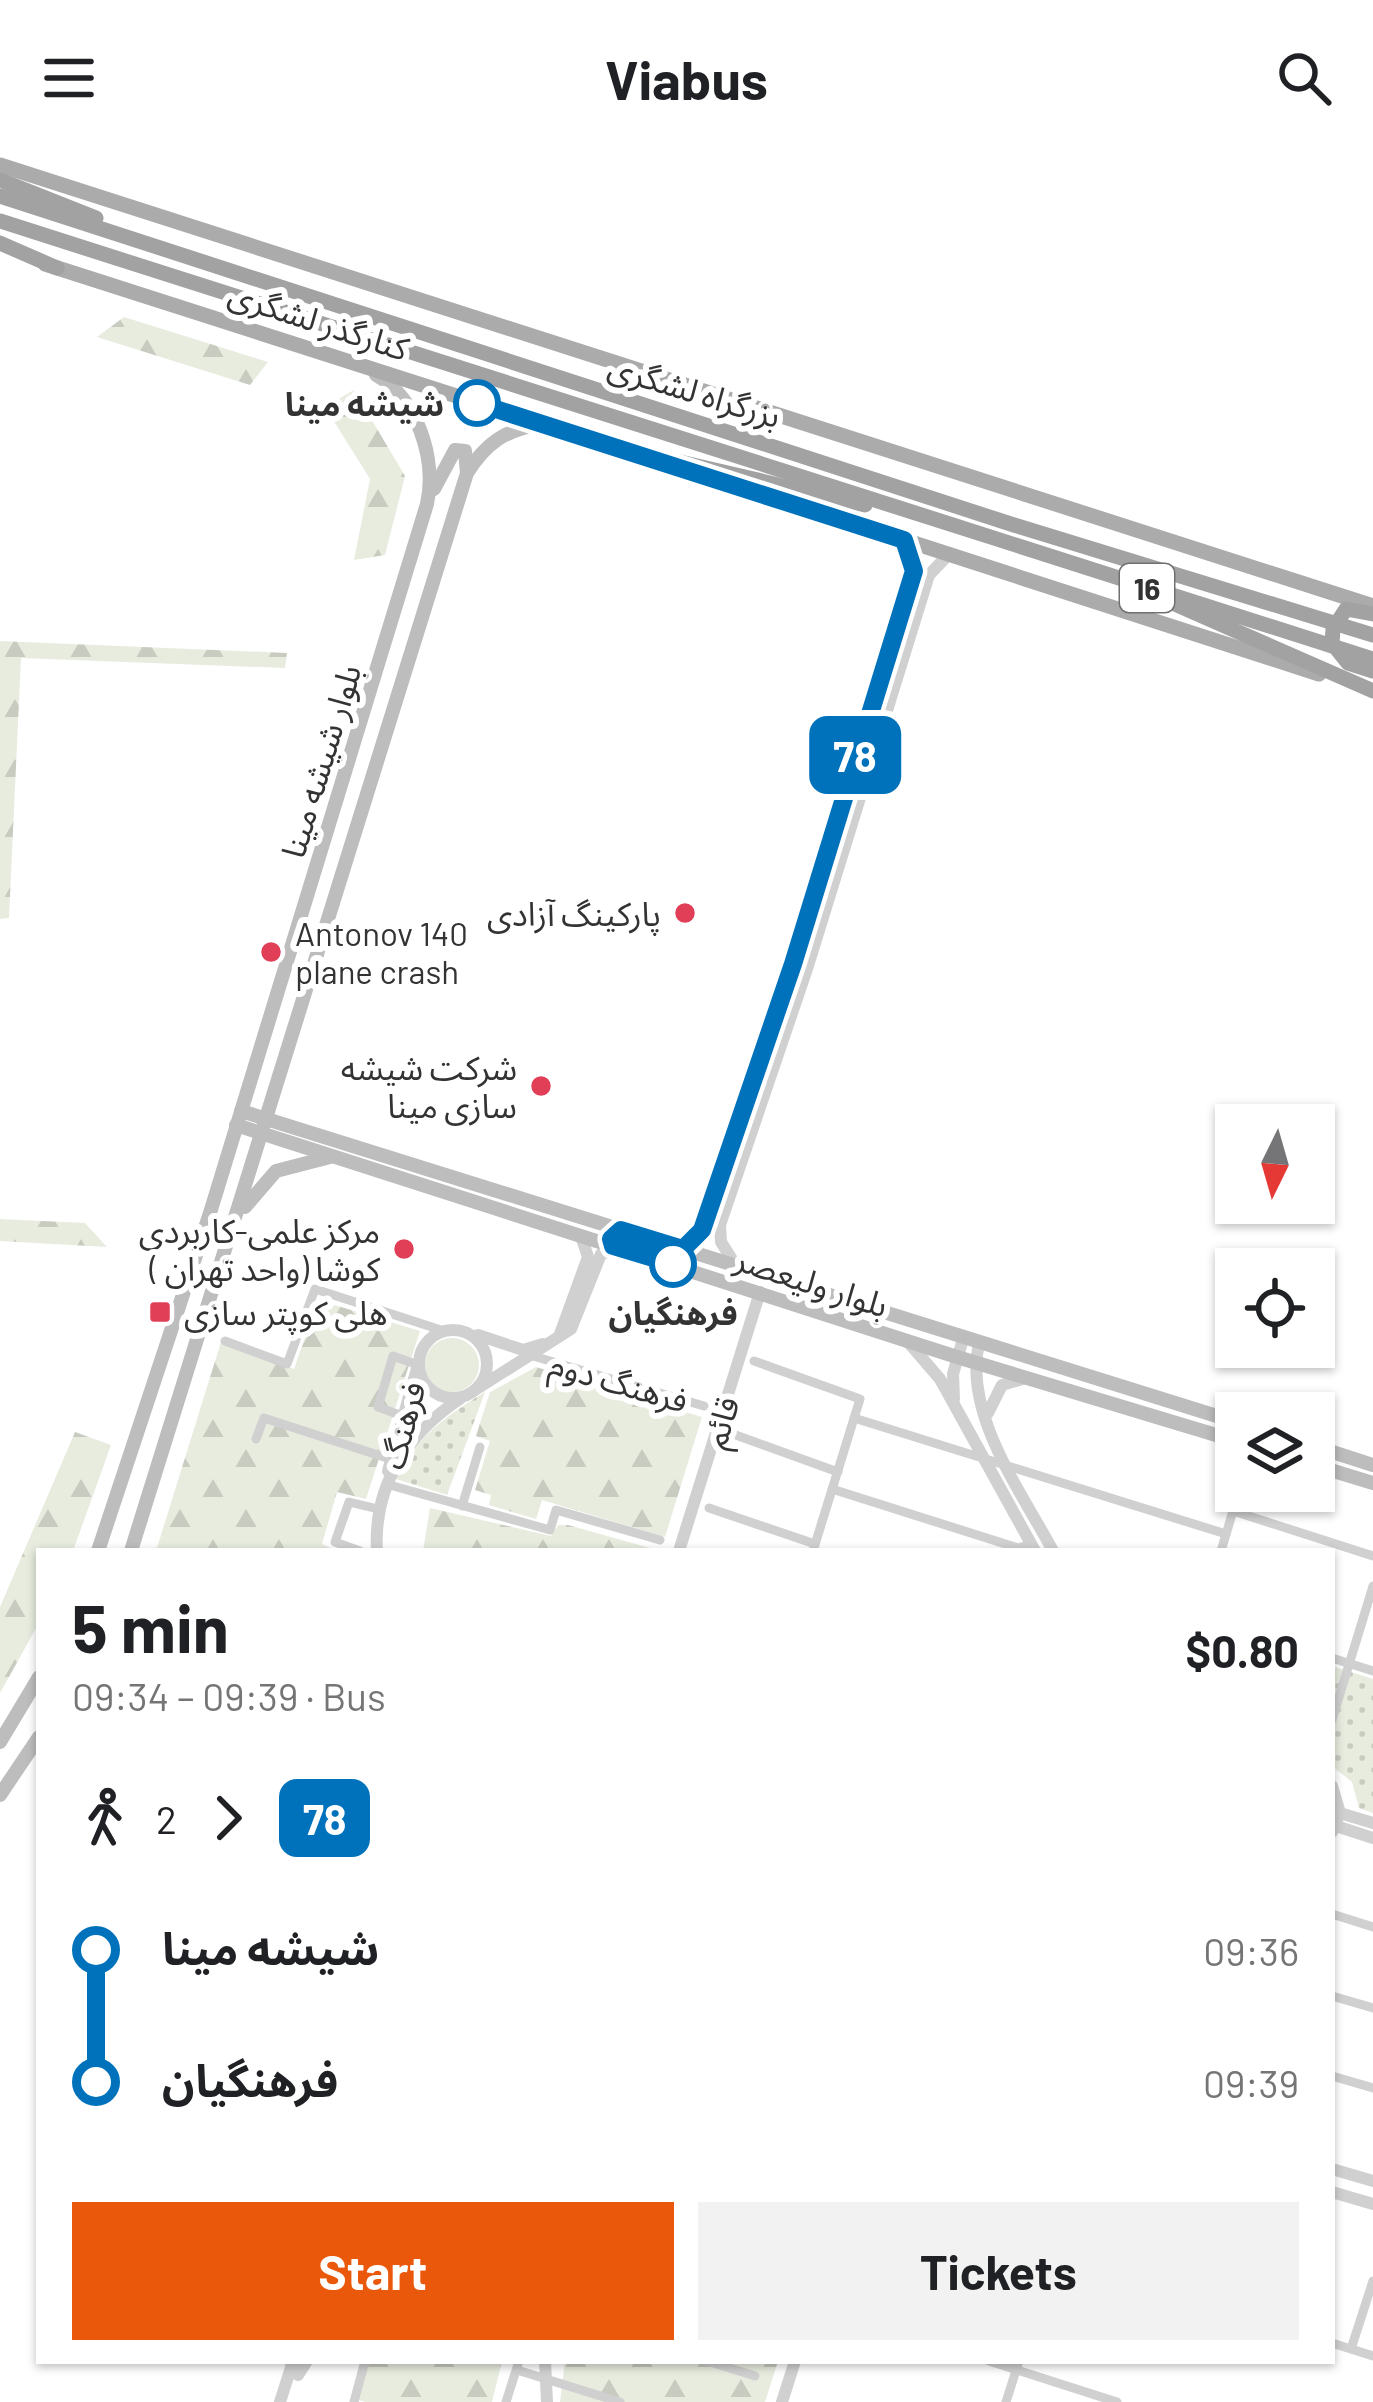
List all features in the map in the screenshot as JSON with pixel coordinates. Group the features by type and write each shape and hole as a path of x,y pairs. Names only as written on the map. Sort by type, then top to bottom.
{"highway":[{"path":"0,180 165,248"},
{"name":"بزرگراه لشگری","path":"0,196 1014,525 1373,635"},
{"name":"بزرگراه لشگری","path":"0,221 1373,659"},
{"path":"0,246 57,268"},
{"path":"611,446 818,497 922,514"},
{"path":"1141,586 1188,612 1373,691"},
{"path":"1373,610 1346,609 1333,628 1332,643 1348,663 1373,671"}],"main road":[{"name":"کنارگذر لشگری","path":"0,165 1373,610"},
{"name":"کنارگذر لشگری","path":"57,268 1373,691"},
{"name":"بلوار شیشه مینا","path":"99,1548 239,1118 428,504 428,465 406,403 393,385 345,358"},
{"name":"بلوار شیشه مینا","path":"132,1548 238,1222 263,1125 467,473 491,442 513,429 540,424"},
{"path":"428,504 451,452 465,451 467,473"},
{"name":"بلوار ولیعصر","path":"239,1118 583,1227 621,1248 957,1357 1215,1435"},
{"name":"بلوار ولیعصر","path":"263,1125 334,1156 583,1227 621,1230 1215,1416"},
{"path":"238,1222 261,1184 276,1171 334,1156"},
{"path":"621,1230 613,1234 621,1248"},
{"path":"1335,1453 1373,1466"},
{"path":"1335,1471 1373,1483"},
{"path":"0,1742 36,1682"},
{"path":"0,1796 36,1742"}],"street":[{"path":"736,1266 721,1241 720,1225 807,970 921,573 904,540"},
{"path":"683,1249 702,1230 793,964 828,838 921,573 949,554"},
{"path":"828,838 843,842"},
{"path":"583,1227 593,1259 621,1248"},
{"name":"فرهنگ","path":"418,1365 434,1392 470,1393 533,1356 571,1329 593,1259"},
{"path":"225,1341 287,1364 315,1289 444,1331 464,1332 524,1350 556,1340"},
{"name":"قائم","path":"681,1548 760,1292"},
{"name":"فرهنگ","path":"386,1484 400,1414 425,1343 444,1331"},
{"name":"فرهنگ","path":"376,1548 378,1509 407,1444 484,1378 486,1356 464,1332"},
{"path":"963,1339 952,1385 963,1423"},
{"path":"832,1490 967,1534 1018,1548 1034,1547 940,1379 906,1340"},
{"path":"979,1343 975,1361 985,1413 1051,1548"},
{"path":"400,1414 378,1407 393,1356 418,1365"},
{"name":"فرهنگ دوم","path":"533,1356 704,1406"},
{"path":"709,1508 814,1548 838,1472 860,1399 754,1361"},
{"path":"985,1413 1002,1385 1030,1378"},
{"path":"963,1423 964,1406 969,1402 985,1413"},
{"path":"256,1439 264,1418 389,1459"},
{"path":"854,1418 1226,1534"},
{"path":"730,1433 838,1472"},
{"path":"461,1506 480,1447"},
{"path":"386,1484 550,1530 556,1510 660,1540"},
{"path":"352,1548 335,1542 349,1502 378,1509"},
{"path":"1222,1548 1233,1512"},
{"path":"1236,1512 1373,1556"},
{"path":"963,1548 967,1534"},
{"path":"1335,1710 1373,1586"},
{"path":"1335,1659 1373,1671"},
{"path":"1336,1824 1373,1823"},
{"path":"1336,1824 1373,1838"},
{"path":"1335,1916 1373,1927"},
{"path":"1335,1997 1373,2008"},
{"path":"1335,2077 1373,2088"},
{"path":"1335,2170 1373,2181"},
{"path":"1335,2193 1373,2204"},
{"path":"1351,2349 1373,2281"},
{"path":"1335,2344 1373,2356"},
{"path":"280,2402 292,2364"},
{"path":"354,2402 364,2364"},
{"path":"544,2364 547,2402"},
{"path":"717,2364 755,2376"},
{"path":"782,2402 794,2364"},
{"path":"506,2402 518,2366 620,2402"},
{"path":"1006,2402 1018,2366 1117,2402"}],"green space":[{"path":"124,317 268,362 250,385 97,337"},
{"path":"354,390 405,476 385,555 354,560 370,479 325,407"},
{"path":"0,641 287,653 285,668 21,658 9,918 0,919"},
{"path":"0,1219 85,1223 107,1247 0,1241"},
{"path":"318,1300 420,1331 366,1499 337,1492 322,1544 331,1548 157,1548 221,1342 294,1369"},
{"path":"452,1338 471,1346 479,1365 471,1384 452,1392 433,1384 425,1365 433,1346"},
{"path":"536,1367 702,1417 665,1537 542,1500 536,1519 489,1505 491,1495 475,1490 490,1441 476,1436 490,1392"},
{"path":"485,1392 447,1495 393,1478 433,1429"},
{"path":"75,1432 111,1445 74,1548 36,1548 36,1628 0,1693 0,1607"},
{"path":"430,1508 551,1536 558,1525 568,1525 650,1548 423,1548"},
{"path":"1335,1667 1373,1679 1373,1813 1359,1808 1352,1782 1335,1768"},
{"path":"368,2364 501,2364 492,2402 359,2400"},
{"path":"565,2364 777,2364 765,2402 560,2402"}],"bus line":[{"name":"78","path":"477,403 904,540 914,571 828,838 793,964 702,1230 683,1249 621,1230 611,1239 613,1246 673,1264"}],"place":[{"name":"شیشه مینا","path":"477,403"},
{"name":"پارکینگ آزادی","path":"685,913"},
{"name":"Antonov 140 plane crash","path":"271,952"},
{"name":"شرکت شیشه سازی مینا","path":"541,1086"},
{"name":"مرکز علمی-کاربردی کوشا (واحد تهران )","path":"404,1249"},
{"name":"فرهنگیان","path":"673,1264"},
{"name":"هلی کوپتر سازی","path":"160,1312"}]}
